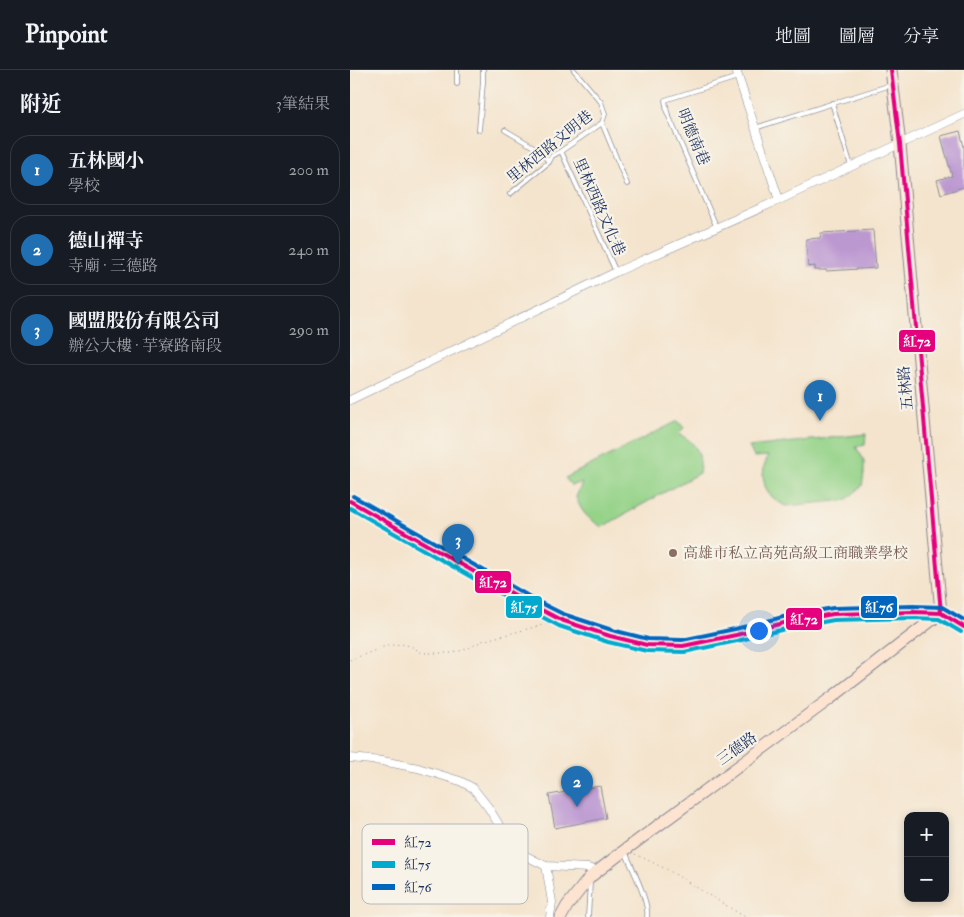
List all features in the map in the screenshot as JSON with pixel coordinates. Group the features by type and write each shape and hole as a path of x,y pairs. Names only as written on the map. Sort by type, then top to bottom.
{"street":[{"name":"五林路","path":"891,70 900,144 941,613"},
{"name":"明德南巷","path":"737,73 779,200"},
{"path":"350,400 616,272 779,200 964,114"},
{"path":"350,501 561,620 610,636 647,645 683,646 833,614 941,613 964,627"},
{"name":"三德路","path":"561,917 567,906 594,874 832,698 941,613"},
{"path":"350,758 382,761 418,768 460,781 473,788 498,824"},
{"path":"528,857 546,866 588,868 594,874"},
{"path":"546,866 552,902 550,917"}],"lane":[{"path":"457,70 457,84"},
{"path":"479,130 483,70"},
{"name":"里林西路文明巷","path":"510,194 549,162 552,156 602,123 605,114 601,102 574,70"},
{"name":"明德南巷","path":"717,228 667,112 665,100 737,73"},
{"path":"755,128 893,84"},
{"path":"832,103 851,167"},
{"path":"602,123 627,184"},
{"path":"504,130 542,152 549,162"},
{"name":"里林西路文化巷","path":"561,151 616,272"},
{"path":"625,850 648,912 647,917"},
{"path":"588,917 594,874"}],"path":[{"path":"350,660 386,646 401,644 411,646 422,653 453,653 482,641 561,620"},
{"path":"625,850 668,870 745,917"}],"green space":[{"path":"678,421 684,428 678,434 689,440 699,454 699,473 602,527 589,518 583,512 576,497 582,483 571,485 565,478"},
{"path":"866,434 865,445 856,447 864,460 862,486 846,500 786,506 769,494 765,486 763,476 768,456 754,457 749,447"}],"building":[{"path":"960,131 964,147 964,187 941,194 937,180 952,176 941,136"},
{"path":"873,230 876,268 826,271 815,270 815,266 808,267 806,239 820,238 821,233"},
{"path":"600,786 606,818 555,828 549,795"}],"transit line":[{"name":"紅72","path":"891,70 900,144 941,613"},
{"name":"紅76","path":"353,496 563,614 612,630 648,639 682,640 783,617 833,608 942,607 964,620"},
{"name":"紅72","path":"350,501 561,620 610,636 647,645 683,646 833,614 941,613 964,627"},
{"name":"紅75","path":"350,508 559,626 608,642 647,651 684,652 834,620 939,619 961,632"}],"place":[{"name":"五林國小","path":"820,421"},
{"name":"高雄市私立高苑高級工商職業學校","path":"673,553"},
{"name":"國盟股份有限公司","path":"458,565"},
{"name":"德山禪寺","path":"577,807"}]}
